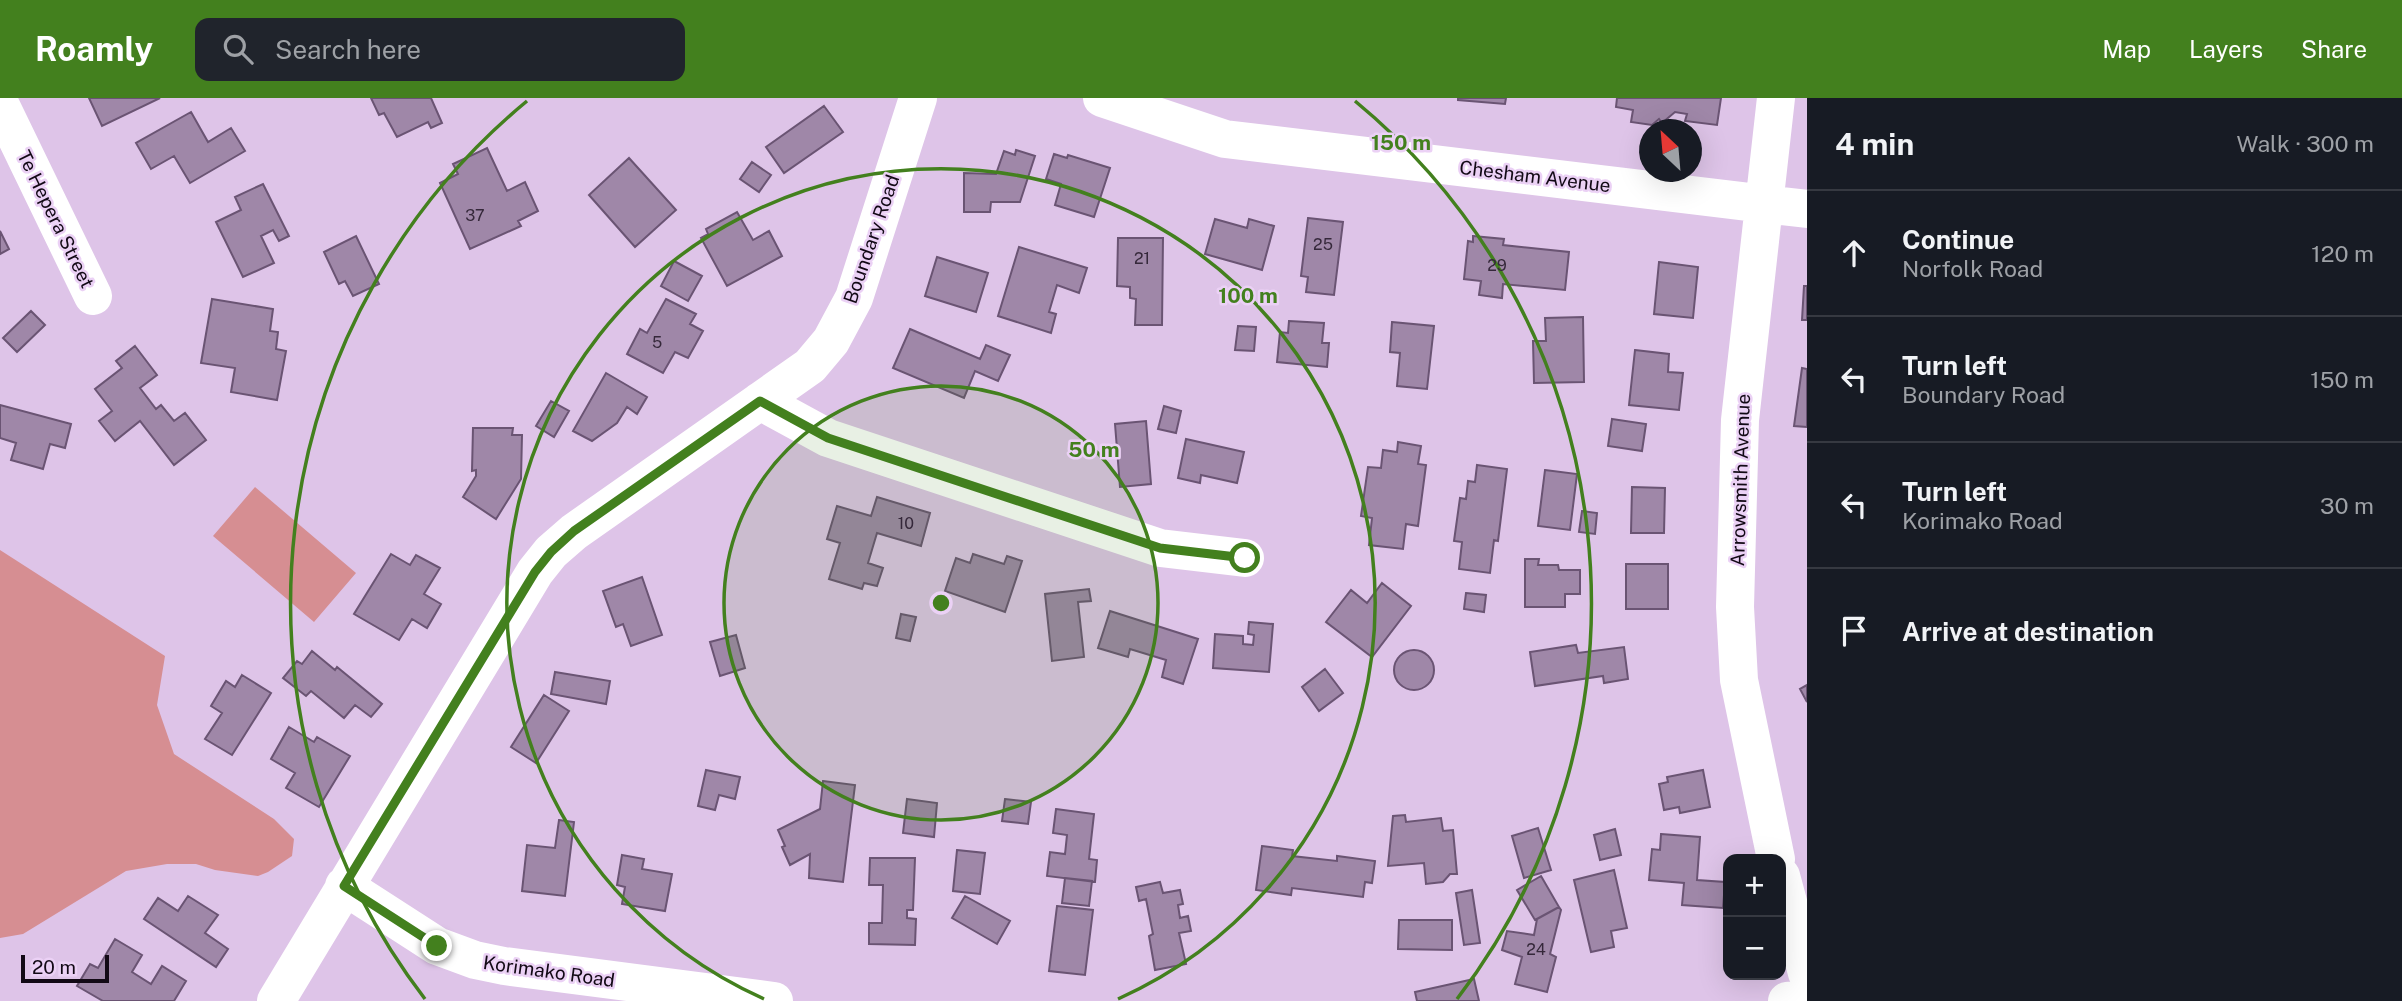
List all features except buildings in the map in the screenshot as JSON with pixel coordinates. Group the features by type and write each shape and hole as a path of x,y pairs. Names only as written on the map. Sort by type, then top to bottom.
{"street":[{"name":"Boundary Road","path":"276,1001 535,572 551,552 574,531 810,366 831,341 854,298 918,98"},
{"name":"Chesham Avenue","path":"1102,98 1225,139 1807,209"},
{"name":"Arrowsmith Avenue","path":"1776,98 1740,420 1735,607 1739,681 1776,854"},
{"name":"Te Hepera Street","path":"0,104 93,296"},
{"path":"760,401 828,438 1160,548 1245,558"},
{"path":"1786,857 1807,853"},
{"name":"Korimako Road","path":"344,886 437,946 475,960 774,1001"},
{"path":"1786,895 1807,973"},
{"path":"1787,1001 1807,999"}],"shaded area":[{"path":"255,487 356,573 314,622 213,536"},
{"path":"0,550 165,656 157,705 174,754 274,819 294,839 292,856 258,876 215,870 196,864 167,864 126,871 23,934 0,938"}],"route":[{"path":"437,946 344,886 535,572 551,552 574,531 760,401 828,438 1160,548 1245,558"}]}
